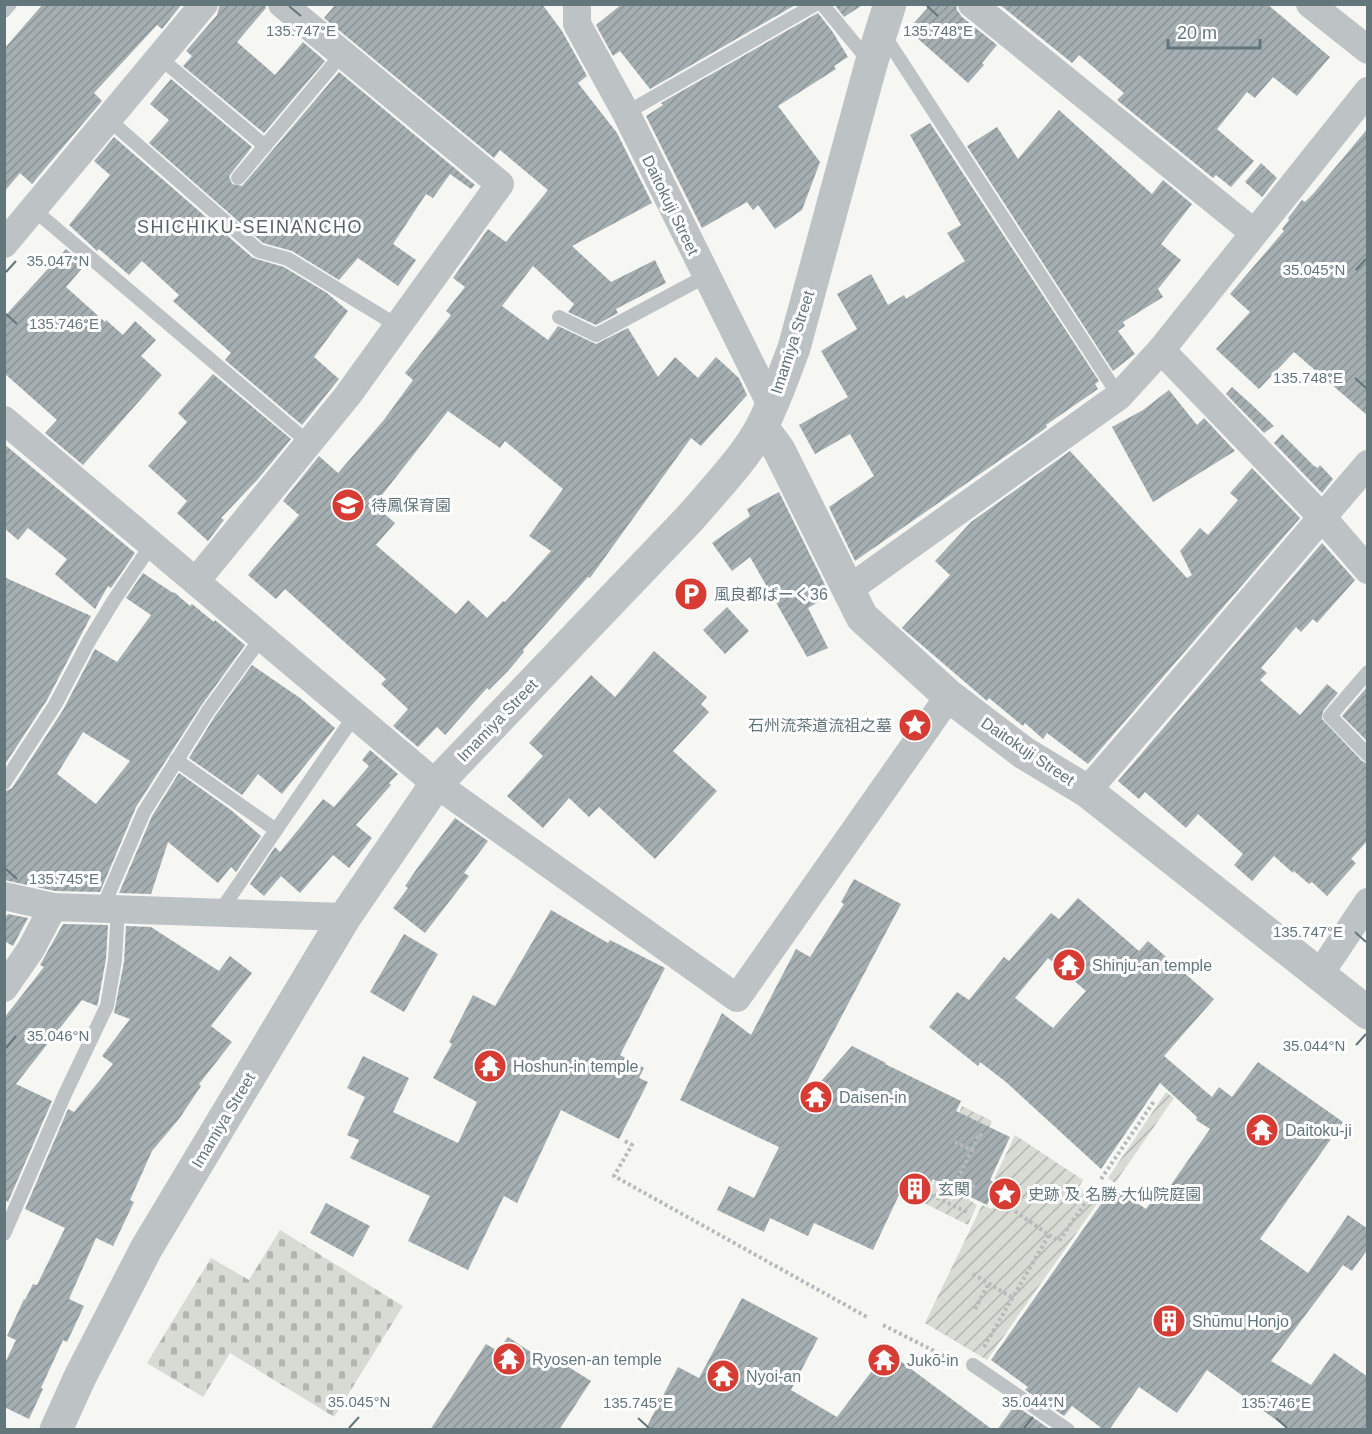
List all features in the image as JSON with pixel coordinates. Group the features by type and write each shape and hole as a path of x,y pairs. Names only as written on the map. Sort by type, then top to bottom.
{"street":[{"path":"4,244 204,4"},
{"path":"196,582 348,395 500,184 282,4"},
{"name":"Daitokuji Street","path":"577,4 577,24 626,113 706,276 767,416 779,450 862,617 949,696 1024,753 1087,791 1368,1013"},
{"path":"972,4 1254,232"},
{"path":"1310,4 1368,50"},
{"name":"Imamiya Street","path":"56,1430 80,1377 146,1249 345,917 436,784 691,517 722,481 767,416 794,348 871,64 886,18"},
{"path":"849,589 1119,396 1161,350 1368,91"},
{"path":"1161,350 1322,517 1368,570"},
{"path":"4,420 436,784 737,998 949,696"},
{"path":"1087,791 1368,464"},
{"path":"4,897 53,907 345,917"},
{"path":"1319,975 1368,902"},
{"path":"4,988 31,949 53,907"}],"lane":[{"path":"4,11 10,4"},
{"path":"626,113 816,4"},
{"path":"822,4 871,64"},
{"path":"886,18 1119,396"},
{"path":"237,178 342,54"},
{"path":"160,58 265,146"},
{"path":"108,119 259,250 288,259 398,326"},
{"path":"33,209 309,443"},
{"path":"559,317 596,335 706,276"},
{"path":"5,782 55,705 109,608 152,544"},
{"path":"4,1234 107,1005 115,960 110,909 144,812 208,711 262,637"},
{"path":"1368,672 1330,716 1368,755"},
{"path":"219,913 355,715"},
{"path":"176,760 276,830"},
{"path":"973,1365 1068,1430"}],"path":[{"path":"1101,1179 1155,1100"},
{"path":"977,1188 958,1178 979,1134 982,1136"},
{"path":"625,1141 632,1145 614,1176 867,1317"},
{"path":"955,1142 972,1150"},
{"path":"926,1193 967,1212"},
{"path":"992,1195 1059,1241 1092,1193"},
{"path":"883,1325 970,1369 1049,1235"},
{"path":"973,1274 1013,1298"},
{"path":"975,1309 989,1283"}],"green space":[{"path":"1166,1092 1174,1098 1115,1183 1108,1178"},
{"path":"962,1106 992,1121 979,1148 982,1173 969,1200 977,1205 968,1225 924,1203 947,1155"},
{"path":"1015,1135 1083,1180 1079,1187 1099,1201 987,1360 925,1323 982,1205 992,1209 1004,1184 994,1179"},
{"path":"280,1230 403,1306 334,1417 230,1353 203,1397 147,1363 211,1258 249,1280"}],"building":[{"path":"43,4 182,4 162,29 157,25 94,93 102,101 32,184 20,173 4,192 4,49"},
{"path":"220,4 266,4 266,8 237,42 275,75 303,42 325,61 264,133 183,66 192,56 186,51 217,15"},
{"path":"336,4 542,4 562,31 587,76 578,83 617,133 652,203 572,246 611,282 655,260 666,283 616,309 618,313 596,325 568,312 574,304 533,266 502,306 548,340 558,326 596,344 628,328 658,377 675,357 698,378 716,357 739,378 747,395 701,446 691,438 590,578 588,577 523,650 524,652 508,671 489,690 487,688 445,735 437,727 418,747 393,726 408,709 381,684 386,679 285,589 276,599 248,575 299,515 283,501 319,456 338,473 383,421 413,380 405,373 451,315 446,311 465,287 453,278 488,229 506,242 548,190 500,150 494,158 324,18","holes":["448,411 500,448 505,441 563,489 529,536 551,551 505,602 503,601 487,618 468,600 456,614 376,545 395,523 374,505"]},
{"path":"622,4 797,4 650,89 620,51 613,56 596,25"},
{"path":"834,4 864,4 844,17"},
{"path":"931,4 956,4 962,17 997,45 968,83 916,37 918,27 914,23"},
{"path":"999,4 1267,4 1330,57 1297,96 1273,77 1255,98 1247,92 1217,129 1254,161 1231,187 1216,175 1213,178 1117,100 1124,93 1079,55 1072,63"},
{"path":"818,13 848,57 834,66 836,69 778,106 820,162 802,210 775,229 758,205 753,210 747,202 702,228 646,116 663,105 661,103"},
{"path":"339,72 475,185 471,189 450,174 433,198 426,194 393,244 416,260 398,286 358,258 339,280 292,251 263,243 149,143 169,120 150,104 171,79 252,147 229,176 232,184 242,186"},
{"path":"1059,110 1152,194 1163,180 1192,204 1161,244 1181,260 1158,289 1163,297 1123,322 1125,326 1118,331 1135,354 1113,371 967,146 997,127 1018,159"},
{"path":"930,123 1099,381 1095,384 1098,389 1046,425 1047,427 1039,433 855,561 829,507 874,476 850,434 815,454 799,425 848,397 821,351 857,329 837,294 871,274 888,305 904,295 906,299 965,261 947,233 961,225 910,135"},
{"path":"1368,128 1368,416 1294,352 1259,389 1216,349 1250,312 1230,294 1284,231 1282,229 1289,220 1288,218 1302,200 1305,202 1313,194"},
{"path":"114,137 253,258 284,267 327,293 348,311 314,357 339,379 302,425 225,360 231,353 173,301 179,295 142,261 129,275 99,249 97,251 69,225 110,175 94,161"},
{"path":"1261,163 1277,178 1262,197 1245,182"},
{"path":"66,249 85,265 66,287 123,335 135,321 156,340 141,356 162,375 83,465 45,433 57,420 4,373 4,317"},
{"path":"213,374 291,439 258,479 221,518 224,520 208,541 177,513 187,501 148,466 187,422 178,413"},
{"path":"1232,387 1274,426 1264,433 1226,394"},
{"path":"1169,390 1197,425 1204,418 1235,451 1153,502 1112,427 1143,410"},
{"path":"1282,434 1314,466 1318,468 1320,465 1333,479 1322,493 1274,443"},
{"path":"4,444 135,553 111,588 108,586 95,609 55,574 67,559 28,528 18,540 4,528"},
{"path":"1070,451 1187,578 1192,575 1180,551 1200,528 1208,535 1238,500 1230,493 1252,468 1300,518 1088,764 1047,733 1043,739 1025,723 1023,726 989,698 987,701 902,628 950,575 935,561 971,522"},
{"path":"779,492 830,595 808,608 828,648 807,657 750,557 732,571 712,543 750,516 747,509"},
{"path":"1322,543 1355,580 1317,623 1313,619 1301,632 1296,627 1261,668 1267,673 1260,680 1300,715 1327,684 1338,693 1323,711 1322,719 1362,761 1368,764 1368,840 1351,859 1356,863 1327,896 1312,882 1309,884 1274,856 1252,881 1234,865 1243,854 1198,814 1186,828 1145,792 1139,799 1118,781"},
{"path":"143,573 174,592 190,606 192,604 214,622 215,620 245,645 201,706 136,807 100,892 55,891 4,880 4,792 12,788 63,710 95,649 117,662 151,615 126,598","holes":["83,732 130,761 96,804 57,774"]},
{"path":"4,577 91,616 47,700 4,766"},
{"path":"727,607 749,631 725,654 703,630"},
{"path":"654,651 707,697 701,704 709,712 673,751 717,791 655,859 599,807 589,817 569,798 543,828 507,796 543,756 529,743 591,675 615,697"},
{"path":"252,665 300,698 335,728 282,794 258,774 242,795 189,758 215,716"},
{"path":"1368,686 1368,742 1342,716"},
{"path":"370,750 398,774 356,825 372,838 349,868 333,855 300,893 281,876 264,896 250,884 275,847 280,852 323,799 334,807 369,766 362,760"},
{"path":"179,773 231,810 261,836 236,872 231,867 218,883 168,842 151,894 119,893 152,816"},
{"path":"455,818 488,841 464,873 469,876 425,933 393,908 408,888 405,886 418,867"},
{"path":"854,879 901,904 801,1093 807,1097 852,1046 961,1101 956,1111 1010,1137 990,1180 997,1184 987,1205 933,1179 921,1202 899,1195 873,1250 814,1223 808,1236 770,1218 764,1232 717,1210 729,1186 754,1198 779,1147 680,1100 722,1013 751,1035 796,949 810,957 844,904 841,902"},
{"name":"Daitoku-ji","path":"1078,898 1139,951 1148,941 1214,999 1164,1056 1212,1097 1219,1087 1232,1097 1258,1062 1343,1122 1260,1239 1308,1273 1348,1215 1368,1229 1368,1249 1352,1271 1343,1265 1271,1361 1311,1385 1334,1353 1368,1377 1368,1430 1290,1430 1207,1370 1177,1413 1139,1387 1109,1430 1104,1430 1072,1406 1064,1416 1025,1390 1028,1387 991,1360 1113,1187 1146,1209 1161,1188 1166,1192 1210,1129 1196,1120 1197,1117 1160,1083 1101,1169 1006,1082 980,1062 978,1066 929,1027 957,992 969,1000 1004,957 1009,961 1051,913 1059,919","holes":["1048,958 1086,991 1053,1028 1015,998"]},
{"path":"551,910 608,943 610,940 665,968 620,1055 644,1068 639,1078 648,1082 619,1139 561,1110 517,1203 504,1196 468,1270 408,1241 430,1196 350,1158 359,1140 347,1135 365,1097 347,1088 363,1056 409,1078 393,1112 458,1143 477,1102 433,1078 452,1044 449,1042 473,995 495,1006"},
{"path":"8,914 28,918 13,946 4,941 4,919"},
{"path":"63,924 108,925 106,959 98,1003 97,1006 82,1000 16,1084 52,1101 8,1202 4,1200 4,1018 44,967 40,965"},
{"path":"126,926 151,927 219,971 230,956 252,973 211,1026 232,1042 199,1084 201,1086 179,1119 152,1151 130,1200 134,1202 113,1246 96,1238 69,1299 84,1306 67,1342 63,1340 29,1419 4,1407 4,1365 16,1340 7,1336 24,1299 33,1284 37,1285 65,1228 25,1209 68,1109 74,1112 113,1064 102,1056 130,1019 114,1013 124,962"},
{"path":"404,934 438,954 404,1012 370,992"},
{"path":"326,1203 370,1226 353,1257 310,1233"},
{"path":"742,1298 818,1338 791,1390 837,1417 887,1351 993,1430 645,1430 678,1367 699,1378"},
{"name":"Ryosen-an temple","path":"508,1337 555,1368 559,1361 591,1381 559,1430 430,1430 486,1344 498,1351"},
{"path":"1015,1405 1051,1430 997,1430"}],"place":[{"name":"待鳳保育園","path":"348,505"},
{"name":"風良都ぱーく36","path":"691,594"},
{"name":"石州流茶道流祖之墓","path":"915,725"},
{"name":"Shinju-an temple","path":"1069,965"},
{"name":"Hoshun-in temple","path":"490,1066"},
{"name":"Daisen-in","path":"816,1097"},
{"name":"Daitoku-ji","path":"1262,1130"},
{"name":"玄関","path":"915,1189"},
{"name":"史跡 及 名勝 大仙院庭園","path":"1005,1194"},
{"name":"Shūmu Honjo","path":"1169,1321"},
{"name":"Ryosen-an temple","path":"509,1359"},
{"name":"Jukō-in","path":"884,1360"},
{"name":"Nyoi-an","path":"723,1376"}],"district":[{"name":"SHICHIKU-SEINANCHO","path":"250,227"}]}
